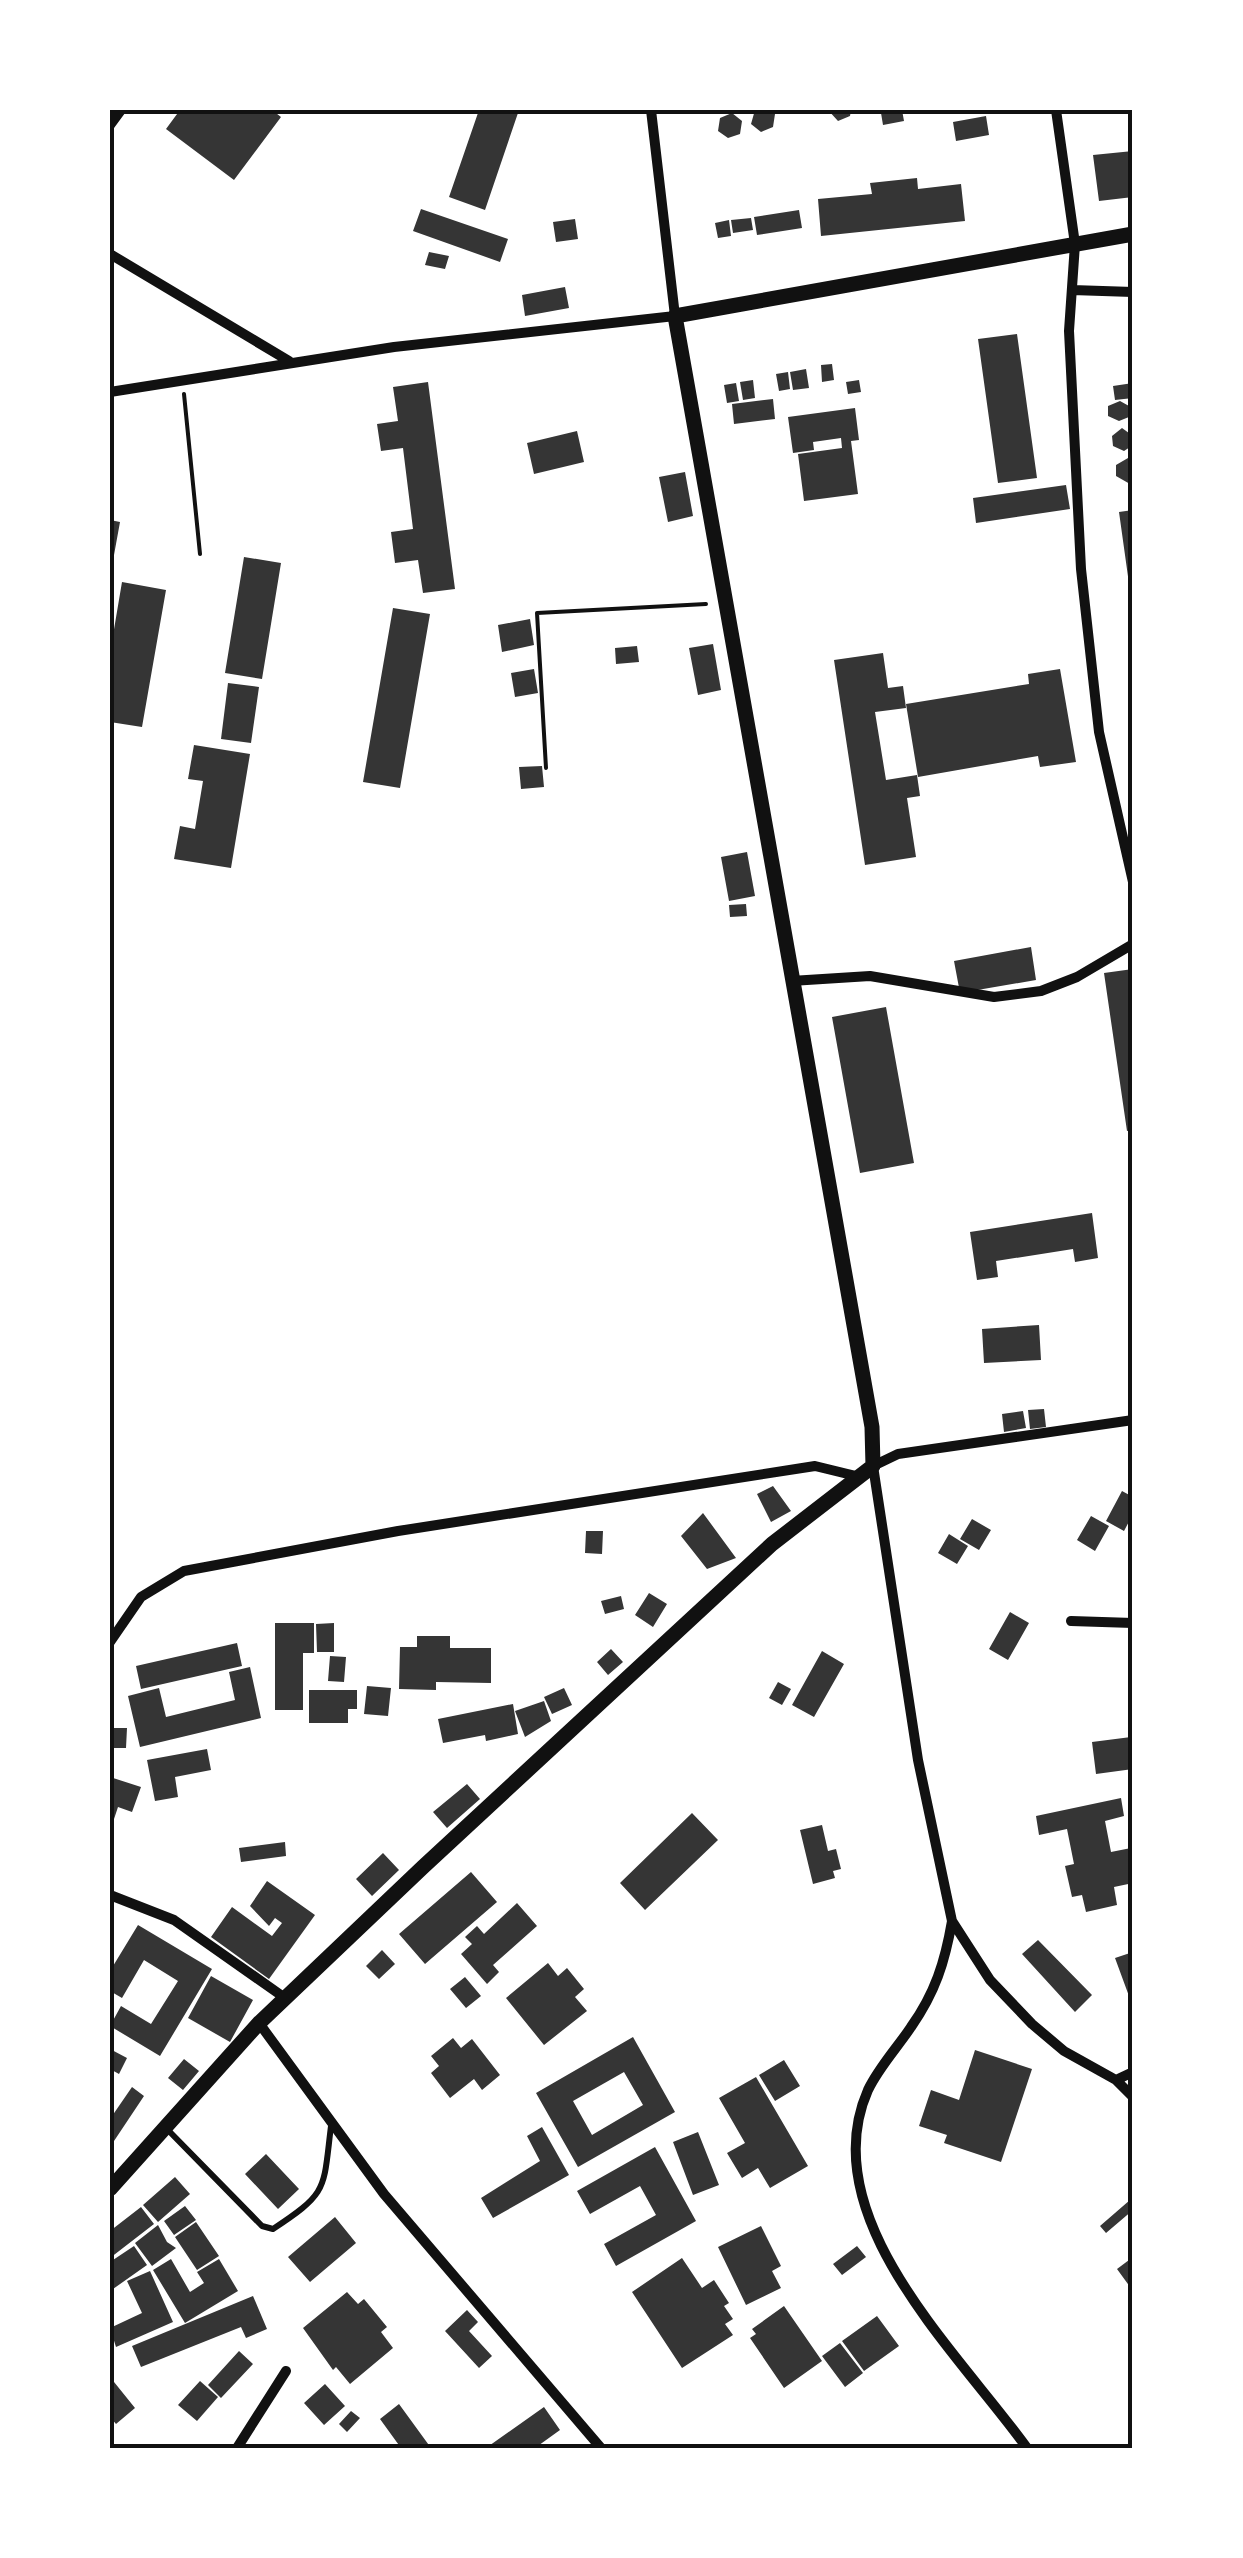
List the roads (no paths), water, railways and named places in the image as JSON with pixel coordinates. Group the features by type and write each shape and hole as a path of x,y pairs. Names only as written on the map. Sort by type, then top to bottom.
{"street":[{"path":"110,125 121,110"},
{"path":"651,110 675,316 872,1427 872,1466 918,1760 952,1921 982,1970 1032,2024 1064,2050 1116,2080 1133,2097"},
{"path":"1056,110 1075,244 1069,331 1081,570 1100,732 1133,882"},
{"path":"110,392 290,362 675,316 1133,234"},
{"path":"110,254 290,362"},
{"path":"1072,290 1133,292"},
{"path":"791,980 870,976 994,997 1059,984 1133,944"},
{"path":"110,2188 285,1998 732,1580 856,1476 898,1454 1133,1420"},
{"path":"110,1642 141,1597 184,1571 398,1531 782,1470 825,1466 856,1476"},
{"path":"1071,1620 1133,1622"},
{"path":"110,1895 174,1920 285,1998"},
{"path":"952,1921 936,1987 864,2100 857,2122 854,2174 873,2230 927,2317 1027,2448"},
{"path":"259,2023 384,2194 601,2448"},
{"path":"1116,2080 1133,2072"},
{"path":"238,2448 286,2371"}],"lane":[{"path":"166,2127 262,2226 273,2229 313,2203 324,2186 332,2123"}]}
